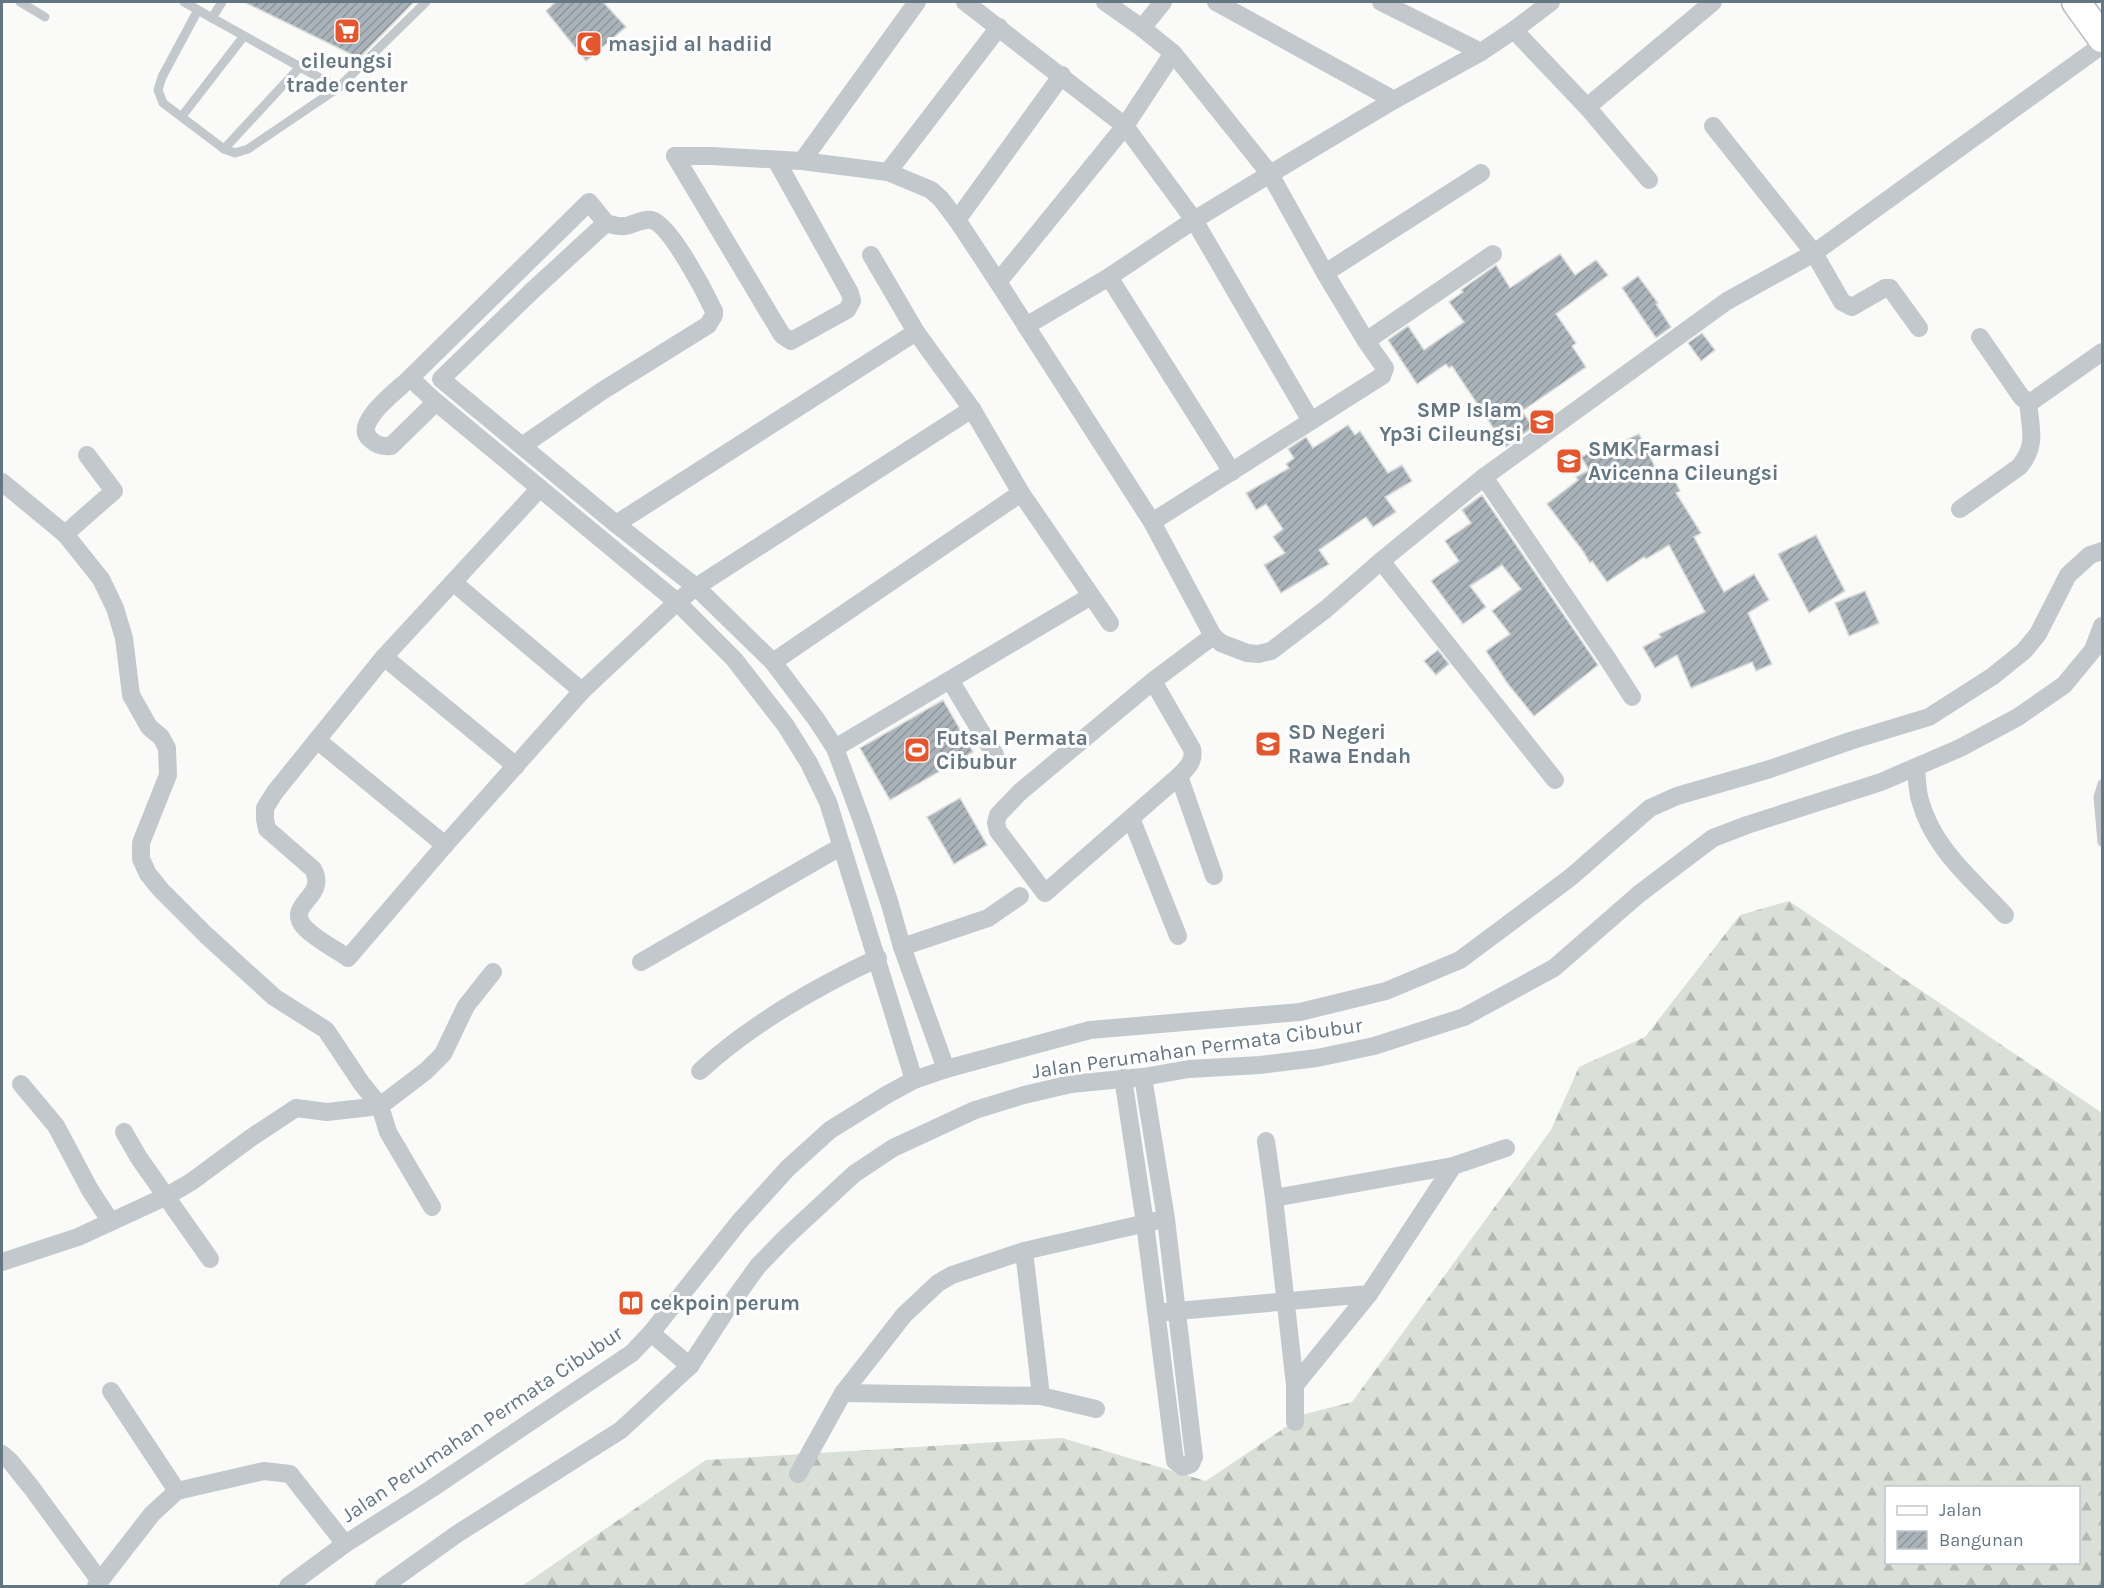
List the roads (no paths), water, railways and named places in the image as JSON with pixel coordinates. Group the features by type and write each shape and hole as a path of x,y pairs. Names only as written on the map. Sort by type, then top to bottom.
{"main road":[{"path":"2076,2 2103,38"}],"street":[{"path":"802,161 917,2"},
{"path":"965,2 1125,126 1194,220 1311,422"},
{"path":"1105,2 1142,27 1173,54 1270,174 1324,273 1365,341 1384,365 1384,374 1152,522"},
{"path":"1142,27 1163,2"},
{"path":"1216,2 1394,100"},
{"path":"1381,2 1481,52"},
{"path":"1587,107 1713,2"},
{"path":"1026,326 1109,277 1194,220 1270,174 1394,100 1481,52 1514,30 1547,3"},
{"path":"888,172 999,27"},
{"path":"1514,30 1587,107 1649,180"},
{"path":"776,160 850,293 852,301 847,310 791,341 782,335 675,156 802,161 888,172 931,190 957,220 1152,522 1213,636 1221,643 1247,653 1258,654 1270,651 1326,609 1484,477 1726,301 1814,254 2103,45"},
{"path":"998,282 1125,126 1173,54"},
{"path":"957,220 1062,75"},
{"path":"1713,126 1814,254 1833,289 1846,305 1856,305 1885,288 1890,288 1919,328"},
{"path":"1324,273 1481,172"},
{"path":"522,446 602,391 708,325 714,311 699,281 677,246 658,224 650,220 623,226 606,223 589,202 371,416 364,428 369,439 380,446 391,446 431,398 441,379 606,223"},
{"path":"1365,341 1493,254"},
{"path":"871,255 916,332 972,409 1021,493 1110,623"},
{"path":"1109,277 1232,472"},
{"path":"616,524 916,332"},
{"path":"1980,337 2022,398 2028,401 2034,401 2103,352"},
{"path":"426,363 441,379 616,524 687,595 786,726 809,763 828,802 914,1080"},
{"path":"410,378 540,488 687,595 773,662 835,748 946,1070"},
{"path":"1959,509 2019,467 2027,458 2032,446 2028,401"},
{"path":"540,488 384,657 275,792 266,808 267,829 313,869 317,877 315,892 302,904 299,912 304,927 348,958 582,691 687,595 972,409"},
{"path":"65,534 114,491 87,455"},
{"path":"1484,477 1632,697"},
{"path":"2,482 65,534 101,579 115,608 124,638 131,695 149,727 161,737 167,748 168,775 141,843 141,858 148,874 176,905 274,997 326,1030 362,1084 380,1106 388,1132 432,1207"},
{"path":"773,662 1021,493"},
{"name":"Jalan Perumahan Permata Cibubur","path":"288,1587 345,1544 657,1338 738,1222 788,1168 830,1130 914,1080 1090,1030 1300,1012 1386,991 1460,960 1570,877 1650,808 1677,796 1770,770 1850,741 1929,717 1993,676 2024,651 2038,634 2068,575 2090,555 2103,551"},
{"path":"1381,561 1555,780"},
{"path":"453,582 582,691"},
{"path":"835,748 1091,596"},
{"name":"Jalan Perumahan Permata Cibubur","path":"384,1587 457,1534 621,1430 686,1362 758,1266 854,1174 915,1137 975,1110 1071,1084 1143,1077 1189,1069 1260,1065 1317,1058 1374,1046 1464,1017 1554,968 1639,894 1713,838 1870,786 1916,768 2018,717 2064,685 2093,650 2103,626"},
{"path":"1153,681 1192,749 1191,763 1044,893 998,831 996,823 998,815 1020,792 1153,681 1213,636"},
{"path":"384,657 516,766"},
{"path":"950,680 995,755"},
{"path":"317,740 445,845"},
{"path":"1916,768 1919,798 1927,823 1941,847 2005,915"},
{"path":"1179,776 1214,876"},
{"path":"1131,818 1178,936"},
{"path":"641,962 842,846"},
{"path":"902,947 988,918 1020,896"},
{"path":"700,1071 734,1042 779,1013 833,979 878,958"},
{"path":"2,1262 78,1237 167,1196 191,1182 296,1108 327,1112 380,1106 426,1071 443,1054 466,1006 493,972"},
{"path":"1124,1078 1145,1222 1175,1461 1183,1467 1189,1465 1194,1457 1166,1219 1143,1077"},
{"path":"21,1084 56,1126 90,1190 111,1222"},
{"path":"124,1132 139,1158 210,1259"},
{"path":"1266,1142 1295,1385 1295,1422"},
{"path":"1274,1198 1453,1166 1506,1148"},
{"path":"1295,1385 1369,1294 1453,1166"},
{"path":"798,1474 843,1393 904,1315 938,1282 952,1275 1024,1251 1166,1219"},
{"path":"1024,1251 1041,1395"},
{"path":"1155,1313 1369,1294"},
{"path":"657,1338 686,1362"},
{"path":"111,1391 177,1491"},
{"path":"843,1393 1041,1395 1096,1409"},
{"path":"2,1454 31,1487 98,1584 152,1514 177,1491 264,1471 287,1472 345,1544"}],"lane":[{"path":"20,2 45,17"},
{"path":"184,2 338,88"},
{"path":"212,18 222,2"},
{"path":"198,10 162,77 158,90 163,103 224,149 235,153 248,149 338,88 426,2"},
{"path":"182,117 244,36"},
{"path":"224,149 299,68"},
{"path":"2103,784 2098,797 2103,842"}],"place":[{"name":"cileungsi trade center","path":"347,31"},
{"name":"masjid al hadiid","path":"589,44"},
{"name":"SMP Islam Yp3i Cileungsi","path":"1542,422"},
{"name":"SMK Farmasi Avicenna Cileungsi","path":"1569,461"},
{"name":"SD Negeri Rawa Endah","path":"1268,744"},
{"name":"Futsal Permata Cibubur","path":"917,750"},
{"name":"cekpoin perum","path":"631,1303"}]}
